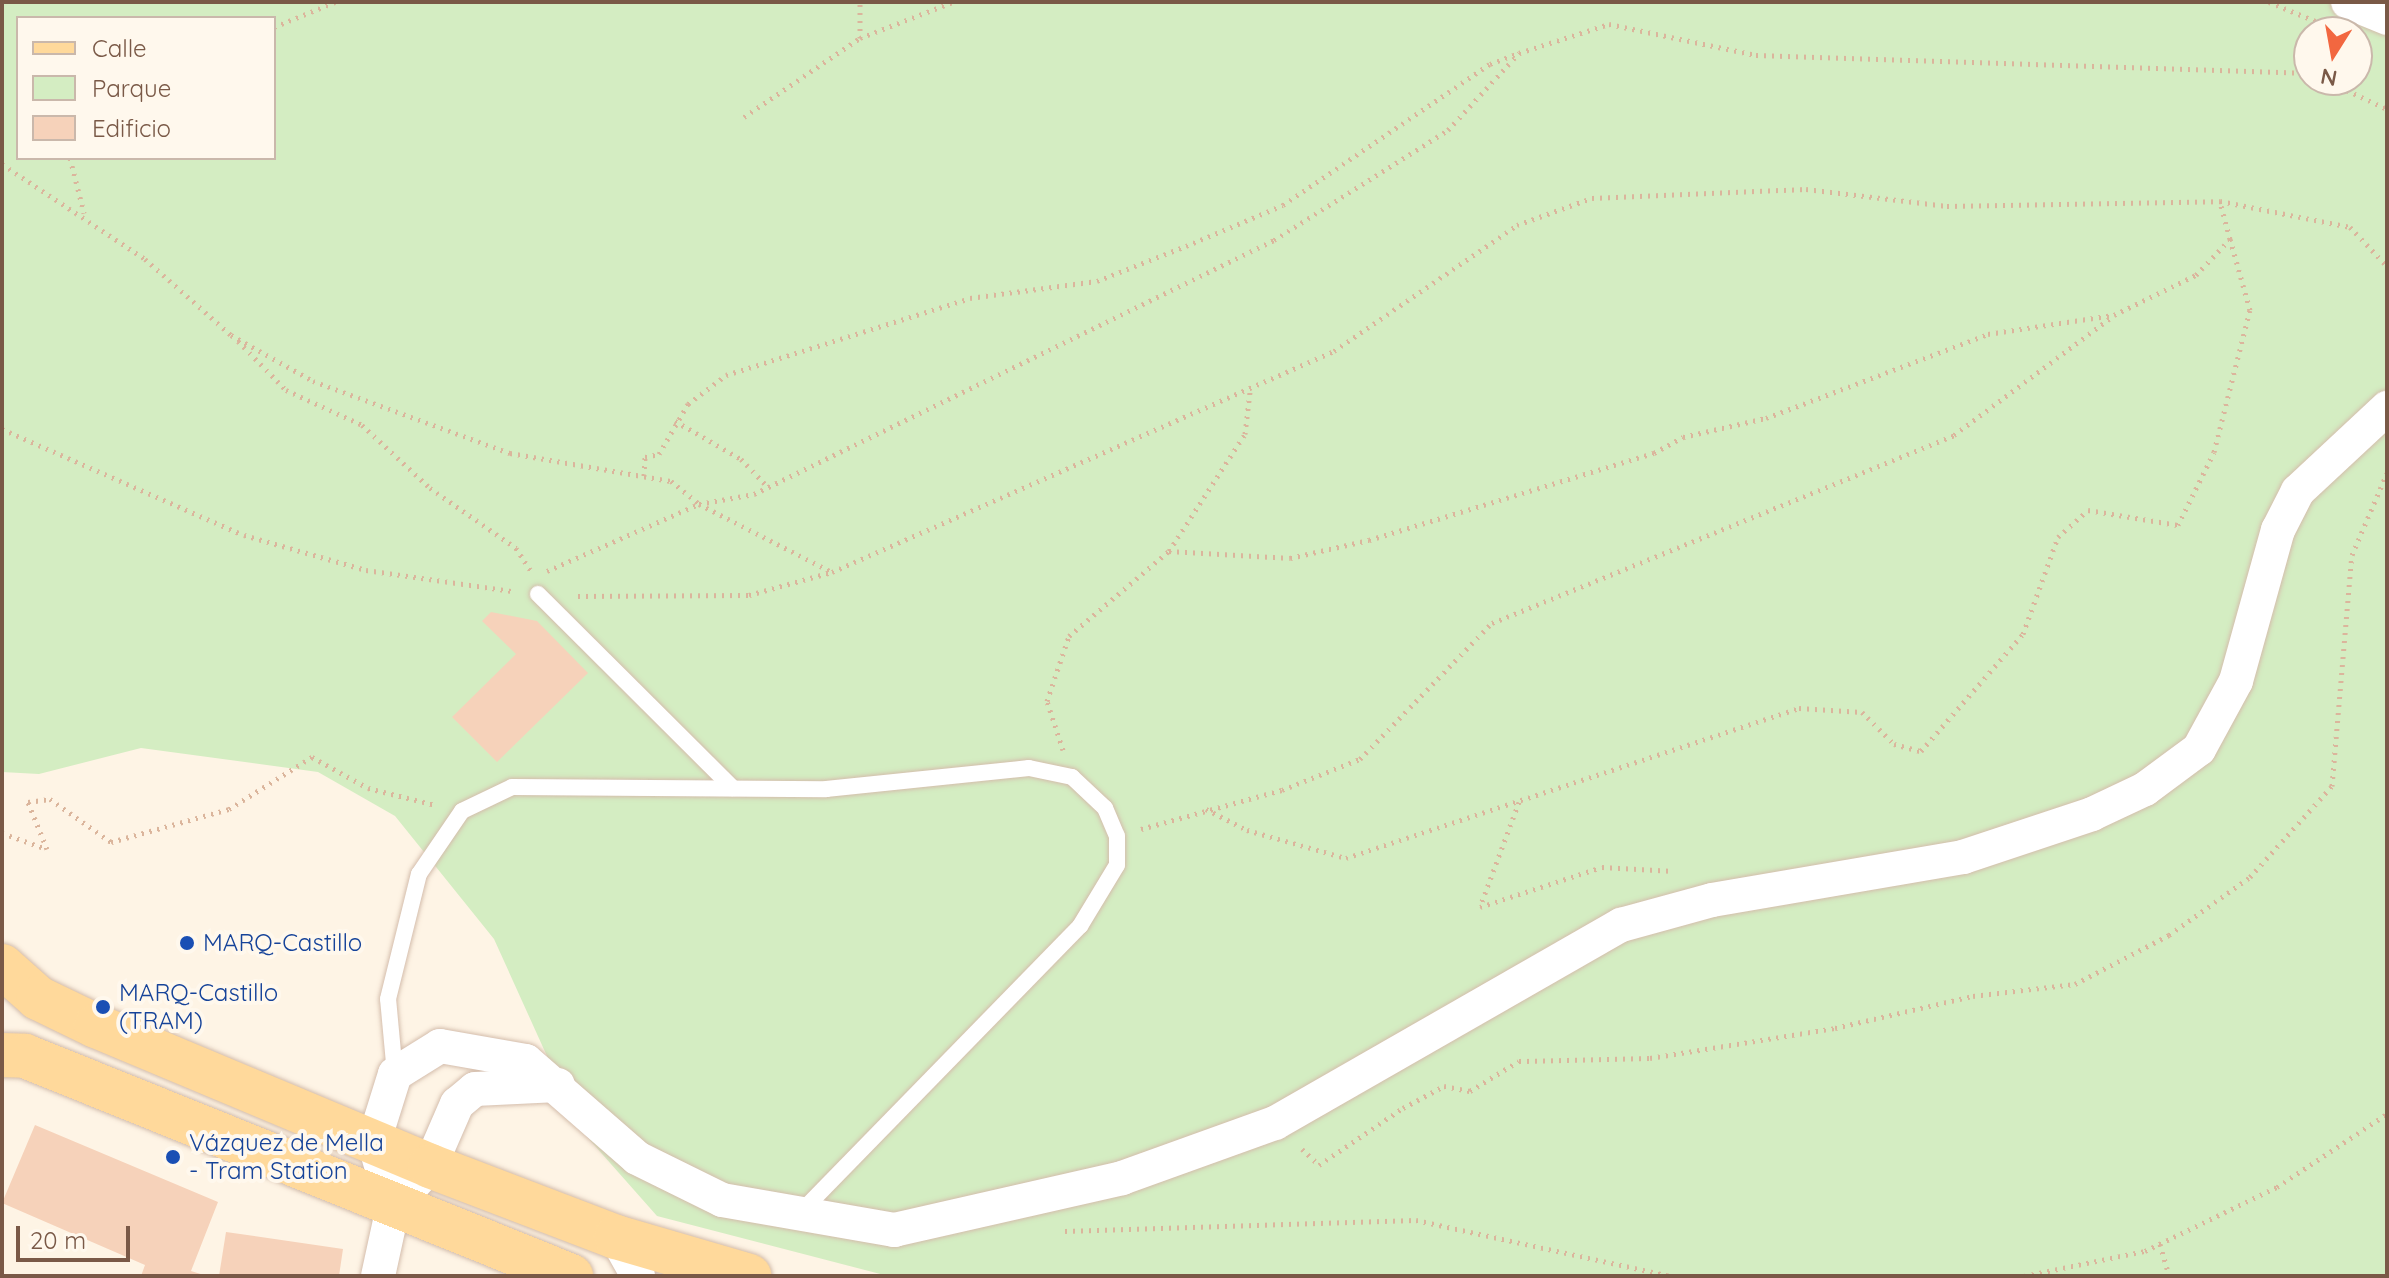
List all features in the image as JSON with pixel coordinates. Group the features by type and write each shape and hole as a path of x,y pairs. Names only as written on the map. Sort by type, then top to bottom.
{"main road":[{"path":"2,966 38,998 85,1020 430,1166 616,1237 749,1276"},
{"path":"2,1055 25,1056 393,1207 571,1276"}],"street":[{"path":"2338,14 2387,18"},
{"path":"378,1276 393,1207 374,1141 395,1074 440,1046 481,1049 526,1061 558,1085 637,1158 683,1184 796,1217 894,1230 971,1217 1122,1178 1275,1123 1621,925 1712,900 1963,857 2145,789 2199,749 2236,681 2278,530 2298,491 2387,408"},
{"path":"393,1207 430,1166 457,1104 475,1089 558,1085"},
{"path":"616,1237 638,1276"}],"lane":[{"path":"538,594 733,788"},
{"path":"395,1074 388,999 419,874 462,811 512,787 826,789 1029,768 1072,777 1105,808 1117,836 1117,865 1080,926 796,1217"}],"path":[{"path":"276,26 335,2"},
{"path":"860,2 860,38"},
{"path":"744,117 860,38 953,2"},
{"path":"2269,2 2338,14"},
{"path":"644,476 645,457 659,454 675,421 726,375 797,349 970,298 1097,281 1283,205 1490,64 1609,24 1756,55 2293,72"},
{"path":"538,594 548,567 699,504 768,487 1274,240 1448,130 1519,53"},
{"path":"2359,96 2387,109"},
{"path":"71,160 85,214"},
{"path":"2,164 85,214 231,335 286,390 362,425 430,488 516,548 538,594"},
{"path":"2,429 244,535 366,570 538,594 749,595 832,572 1250,392 1404,309 1517,225 1592,198 1806,189 1947,206 2220,201 2350,227 2387,266"},
{"path":"1206,809 1247,830 1346,858 1799,708 1862,712 1894,744 1921,751 2023,634 2058,537 2088,510 2178,525 2214,452 2250,310 2220,201"},
{"path":"1117,836 1293,786 1360,759 1492,623 1954,435 2114,315 2196,275 2230,239"},
{"path":"1169,551 1290,558 1369,540 1654,453 1683,437 1766,418 1988,334 2114,315"},
{"path":"231,335 313,381 510,453 671,481 699,504 832,572"},
{"path":"1072,777 1047,701 1069,636 1169,551 1245,434 1250,392"},
{"path":"675,421 741,459 768,487"},
{"path":"1275,1123 1319,1165 1403,1108 1444,1086 1470,1091 1519,1061 1650,1058 1835,1028 1973,996 2075,984 2169,935 2250,877 2332,786 2352,555 2387,473"},
{"path":"2,833 47,849 28,802 50,799 111,842 229,809 312,757 368,788 462,811"},
{"path":"1519,802 1480,907 1602,867 1680,871"},
{"path":"2024,1276 2160,1244 2277,1187 2387,1114"},
{"path":"1053,1232 1416,1220 1670,1276"},
{"path":"2160,1244 2169,1276"}],"green space":[{"path":"2,2 2387,2 2387,1276 888,1276 657,1216 580,1129 494,939 395,816 318,772 141,748 39,774 2,772"}],"building":[{"path":"491,612 537,621 588,673 497,762 452,717 516,654 482,621"},
{"path":"35,1125 218,1202 191,1271 207,1276 141,1276 145,1265 2,1203"},
{"path":"226,1232 343,1249 339,1276 219,1276"}],"place":[{"name":"MARQ-Castillo","path":"187,943"},
{"name":"MARQ-Castillo (TRAM)","path":"103,1007"},
{"name":"Vázquez de Mella - Tram Station","path":"173,1157"}]}
